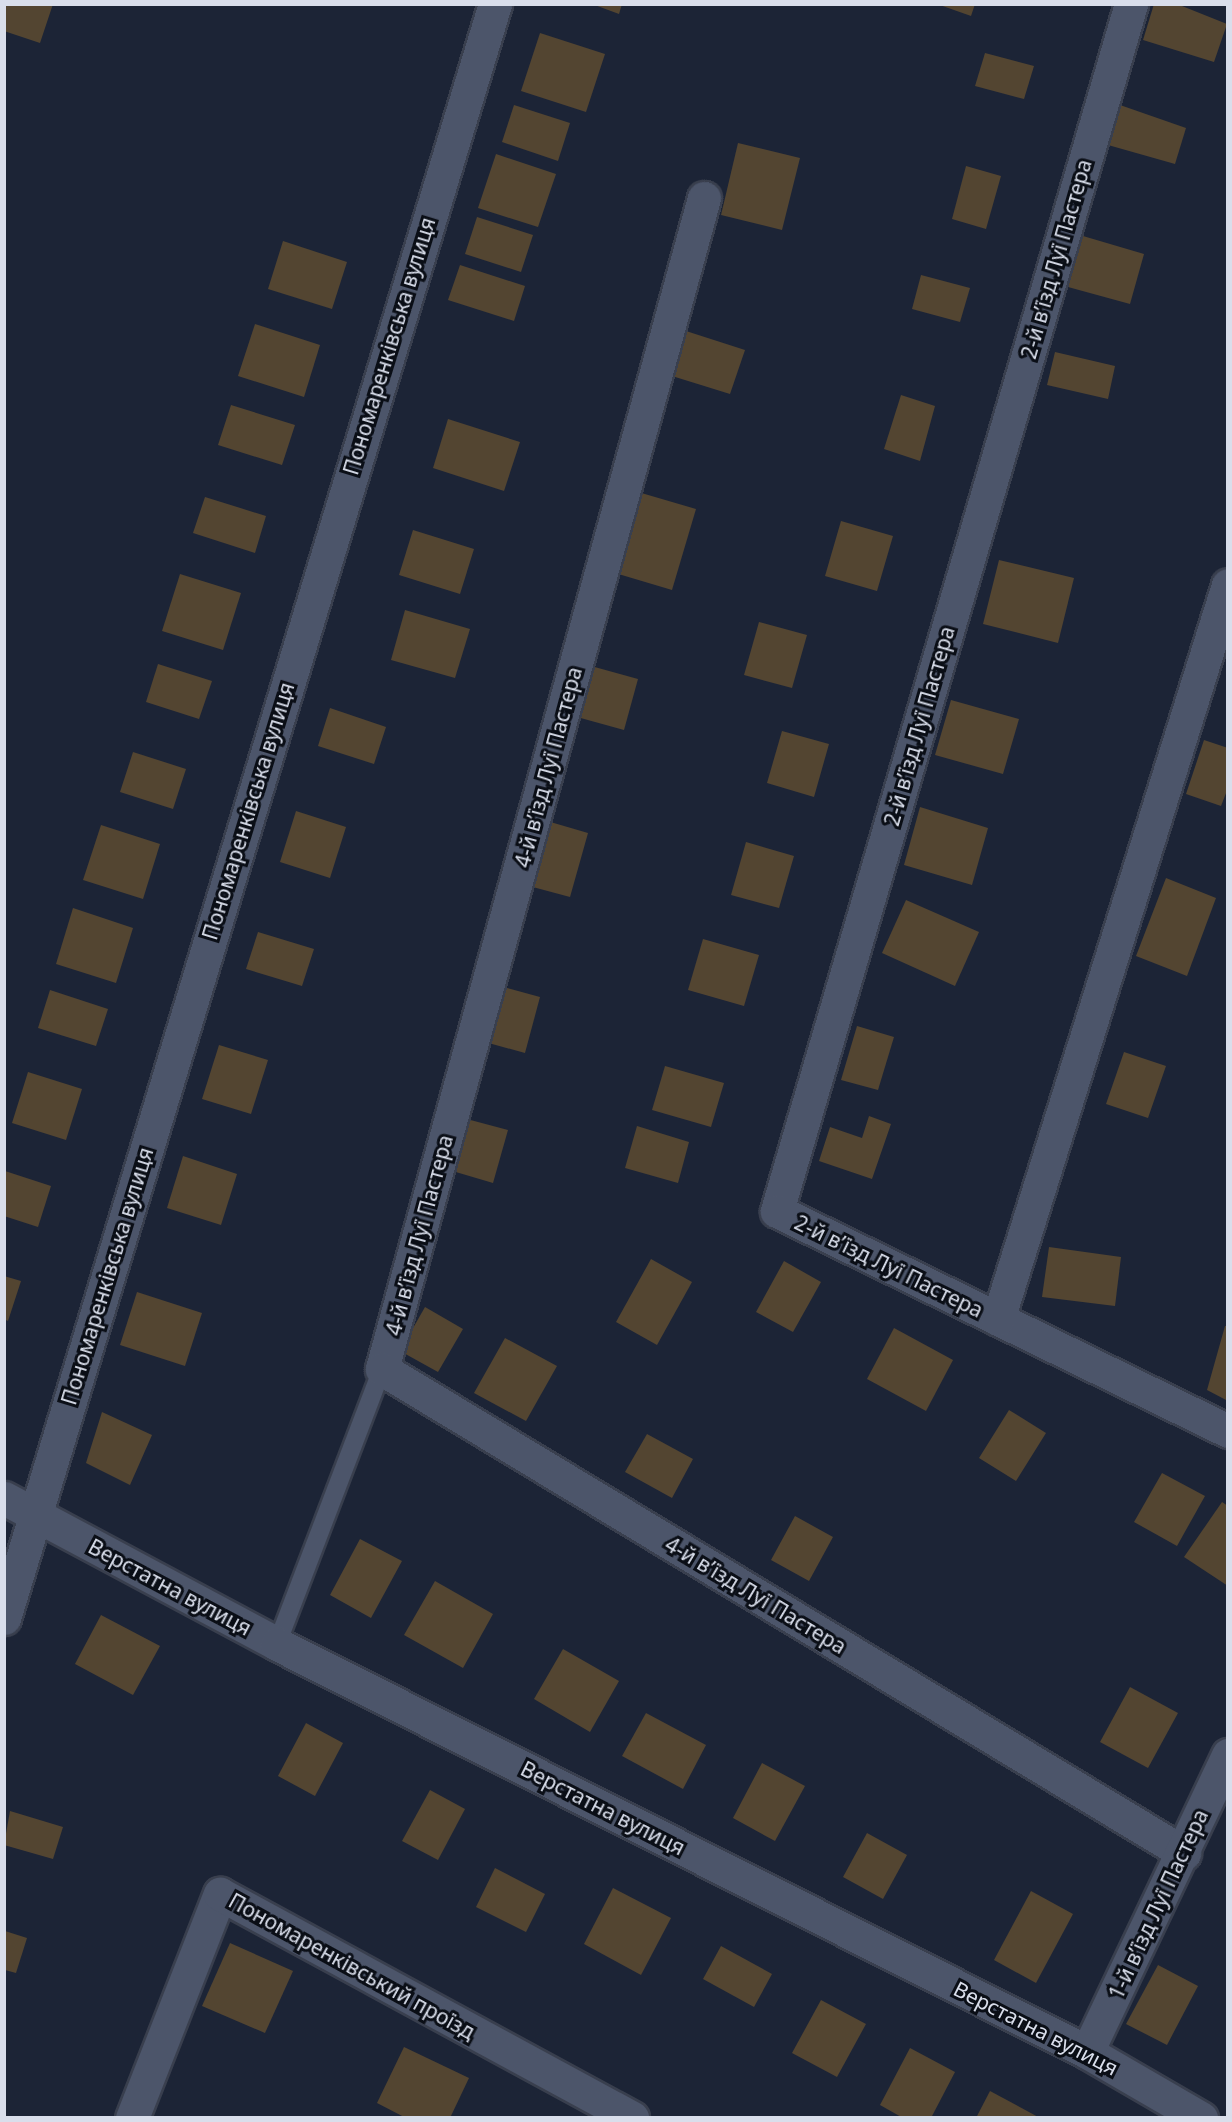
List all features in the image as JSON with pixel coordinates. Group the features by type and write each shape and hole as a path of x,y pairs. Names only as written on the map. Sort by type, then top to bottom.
{"street":[{"name":"Пономаренківська вулиця","path":"4,1618 495,4"},
{"name":"2-й в’їзд Луї Пастера","path":"1131,4 777,1211 1227,1431"},
{"name":"4-й в’їзд Луї Пастера","path":"704,198 382,1369 1184,1854"},
{"name":"2-й в’їзд Луї Пастера","path":"998,1319 1227,585"},
{"name":"Верстатна вулиця","path":"4,1498 277,1644 1088,2052 1201,2118"},
{"name":"1-й в’їзд Луї Пастера","path":"1088,2052 1224,1772"},
{"name":"Пономаренківський проїзд","path":"132,2118 220,1894 632,2118"}],"lane":[{"path":"277,1644 382,1369"}],"building":[{"path":"4,4 53,4 40,43 4,31"},
{"path":"592,4 622,4 619,14"},
{"path":"937,4 975,4 971,16"},
{"path":"1154,4 1177,4 1227,24 1214,62 1143,40"},
{"path":"540,33 605,54 586,112 521,91"},
{"path":"985,53 1034,66 1024,99 975,86"},
{"path":"514,105 570,123 558,161 502,142"},
{"path":"1120,105 1186,128 1175,164 1108,145"},
{"path":"738,143 800,158 782,230 721,215"},
{"path":"496,154 556,174 538,227 478,208"},
{"path":"966,166 1001,176 986,229 952,219"},
{"path":"477,217 533,235 521,272 465,254"},
{"path":"1083,236 1144,254 1130,304 1068,287"},
{"path":"283,241 347,262 332,309 268,289"},
{"path":"460,265 525,286 514,321 448,300"},
{"path":"921,275 970,288 960,322 912,309"},
{"path":"255,324 320,345 304,397 238,376"},
{"path":"686,331 745,350 730,394 672,376"},
{"path":"1055,352 1115,366 1108,399 1047,385"},
{"path":"901,395 935,406 920,461 884,449"},
{"path":"231,405 295,425 282,465 218,445"},
{"path":"448,419 520,442 504,491 433,468"},
{"path":"638,492 696,509 672,590 615,573"},
{"path":"205,497 266,516 255,553 193,533"},
{"path":"841,521 893,536 877,591 825,576"},
{"path":"413,530 474,549 460,594 399,575"},
{"path":"999,560 1074,578 1058,643 983,624"},
{"path":"180,574 241,593 223,650 162,631"},
{"path":"405,610 470,629 455,678 391,660"},
{"path":"759,622 807,635 792,688 744,675"},
{"path":"158,664 212,681 199,719 146,702"},
{"path":"591,666 638,679 624,730 577,717"},
{"path":"951,700 1019,719 1003,774 935,755"},
{"path":"330,708 386,727 374,764 318,746"},
{"path":"782,731 829,744 814,797 767,783"},
{"path":"1204,740 1228,748 1228,788 1221,806 1186,794"},
{"path":"133,752 186,769 173,809 120,792"},
{"path":"920,807 988,828 972,885 904,865"},
{"path":"296,811 346,827 330,878 280,862"},
{"path":"547,821 588,833 570,897 529,886"},
{"path":"101,825 160,844 143,899 83,880"},
{"path":"746,842 794,856 779,908 731,895"},
{"path":"1166,878 1216,898 1187,976 1136,956"},
{"path":"906,900 979,932 955,986 882,953"},
{"path":"73,908 133,928 116,983 56,964"},
{"path":"258,932 314,949 302,986 246,969"},
{"path":"703,939 759,955 744,1006 688,990"},
{"path":"500,986 540,997 525,1053 485,1042"},
{"path":"50,990 108,1009 96,1046 38,1028"},
{"path":"857,1026 894,1037 878,1090 841,1080"},
{"path":"219,1045 268,1060 251,1114 202,1099"},
{"path":"1124,1052 1166,1066 1148,1118 1106,1104"},
{"path":"665,1066 724,1083 711,1127 652,1110"},
{"path":"28,1072 82,1089 66,1140 12,1123"},
{"path":"869,1116 891,1124 872,1179 819,1161 830,1127 862,1138"},
{"path":"463,1118 508,1130 493,1183 449,1170"},
{"path":"637,1126 689,1142 678,1183 625,1168"},
{"path":"183,1156 237,1174 221,1225 167,1208"},
{"path":"5,1171 51,1186 38,1227 4,1216"},
{"path":"1049,1247 1121,1257 1115,1306 1042,1297"},
{"path":"651,1259 692,1282 657,1345 616,1322"},
{"path":"784,1261 821,1282 793,1332 756,1312"},
{"path":"4,1276 21,1281 8,1321 4,1319"},
{"path":"137,1292 202,1313 185,1366 120,1345"},
{"path":"425,1307 463,1329 438,1372 400,1351"},
{"path":"1225,1326 1228,1326 1228,1401 1207,1390"},
{"path":"894,1328 953,1360 926,1411 867,1379"},
{"path":"505,1338 557,1366 526,1421 474,1393"},
{"path":"1009,1410 1046,1433 1016,1481 979,1458"},
{"path":"102,1412 152,1435 130,1485 86,1463"},
{"path":"647,1434 693,1459 672,1498 625,1472"},
{"path":"1162,1473 1205,1496 1177,1546 1134,1522"},
{"path":"1222,1502 1228,1506 1228,1586 1184,1557"},
{"path":"795,1516 833,1537 809,1581 771,1560"},
{"path":"360,1539 402,1561 371,1618 330,1595"},
{"path":"435,1581 493,1614 463,1668 404,1635"},
{"path":"101,1615 160,1646 133,1695 75,1664"},
{"path":"563,1649 619,1681 590,1732 534,1699"},
{"path":"1130,1687 1178,1713 1148,1768 1100,1742"},
{"path":"646,1713 706,1745 683,1789 622,1756"},
{"path":"306,1723 343,1743 315,1796 278,1776"},
{"path":"762,1763 805,1786 775,1841 733,1818"},
{"path":"430,1790 465,1809 438,1860 402,1841"},
{"path":"10,1811 63,1827 53,1859 4,1845"},
{"path":"867,1833 907,1855 883,1899 843,1877"},
{"path":"495,1868 545,1894 526,1932 476,1907"},
{"path":"613,1888 671,1918 641,1975 584,1944"},
{"path":"1031,1891 1073,1914 1036,1983 994,1960"},
{"path":"5,1931 27,1938 16,1973 5,1970"},
{"path":"230,1943 293,1971 265,2033 202,2006"},
{"path":"721,1946 772,1974 754,2007 703,1979"},
{"path":"1158,1965 1198,1986 1167,2045 1126,2024"},
{"path":"821,2000 866,2024 837,2077 792,2053"},
{"path":"404,2047 469,2078 450,2118 406,2118 377,2103"},
{"path":"910,2048 955,2072 931,2118 903,2118 880,2105"},
{"path":"990,2091 1040,2118 976,2118"}]}
